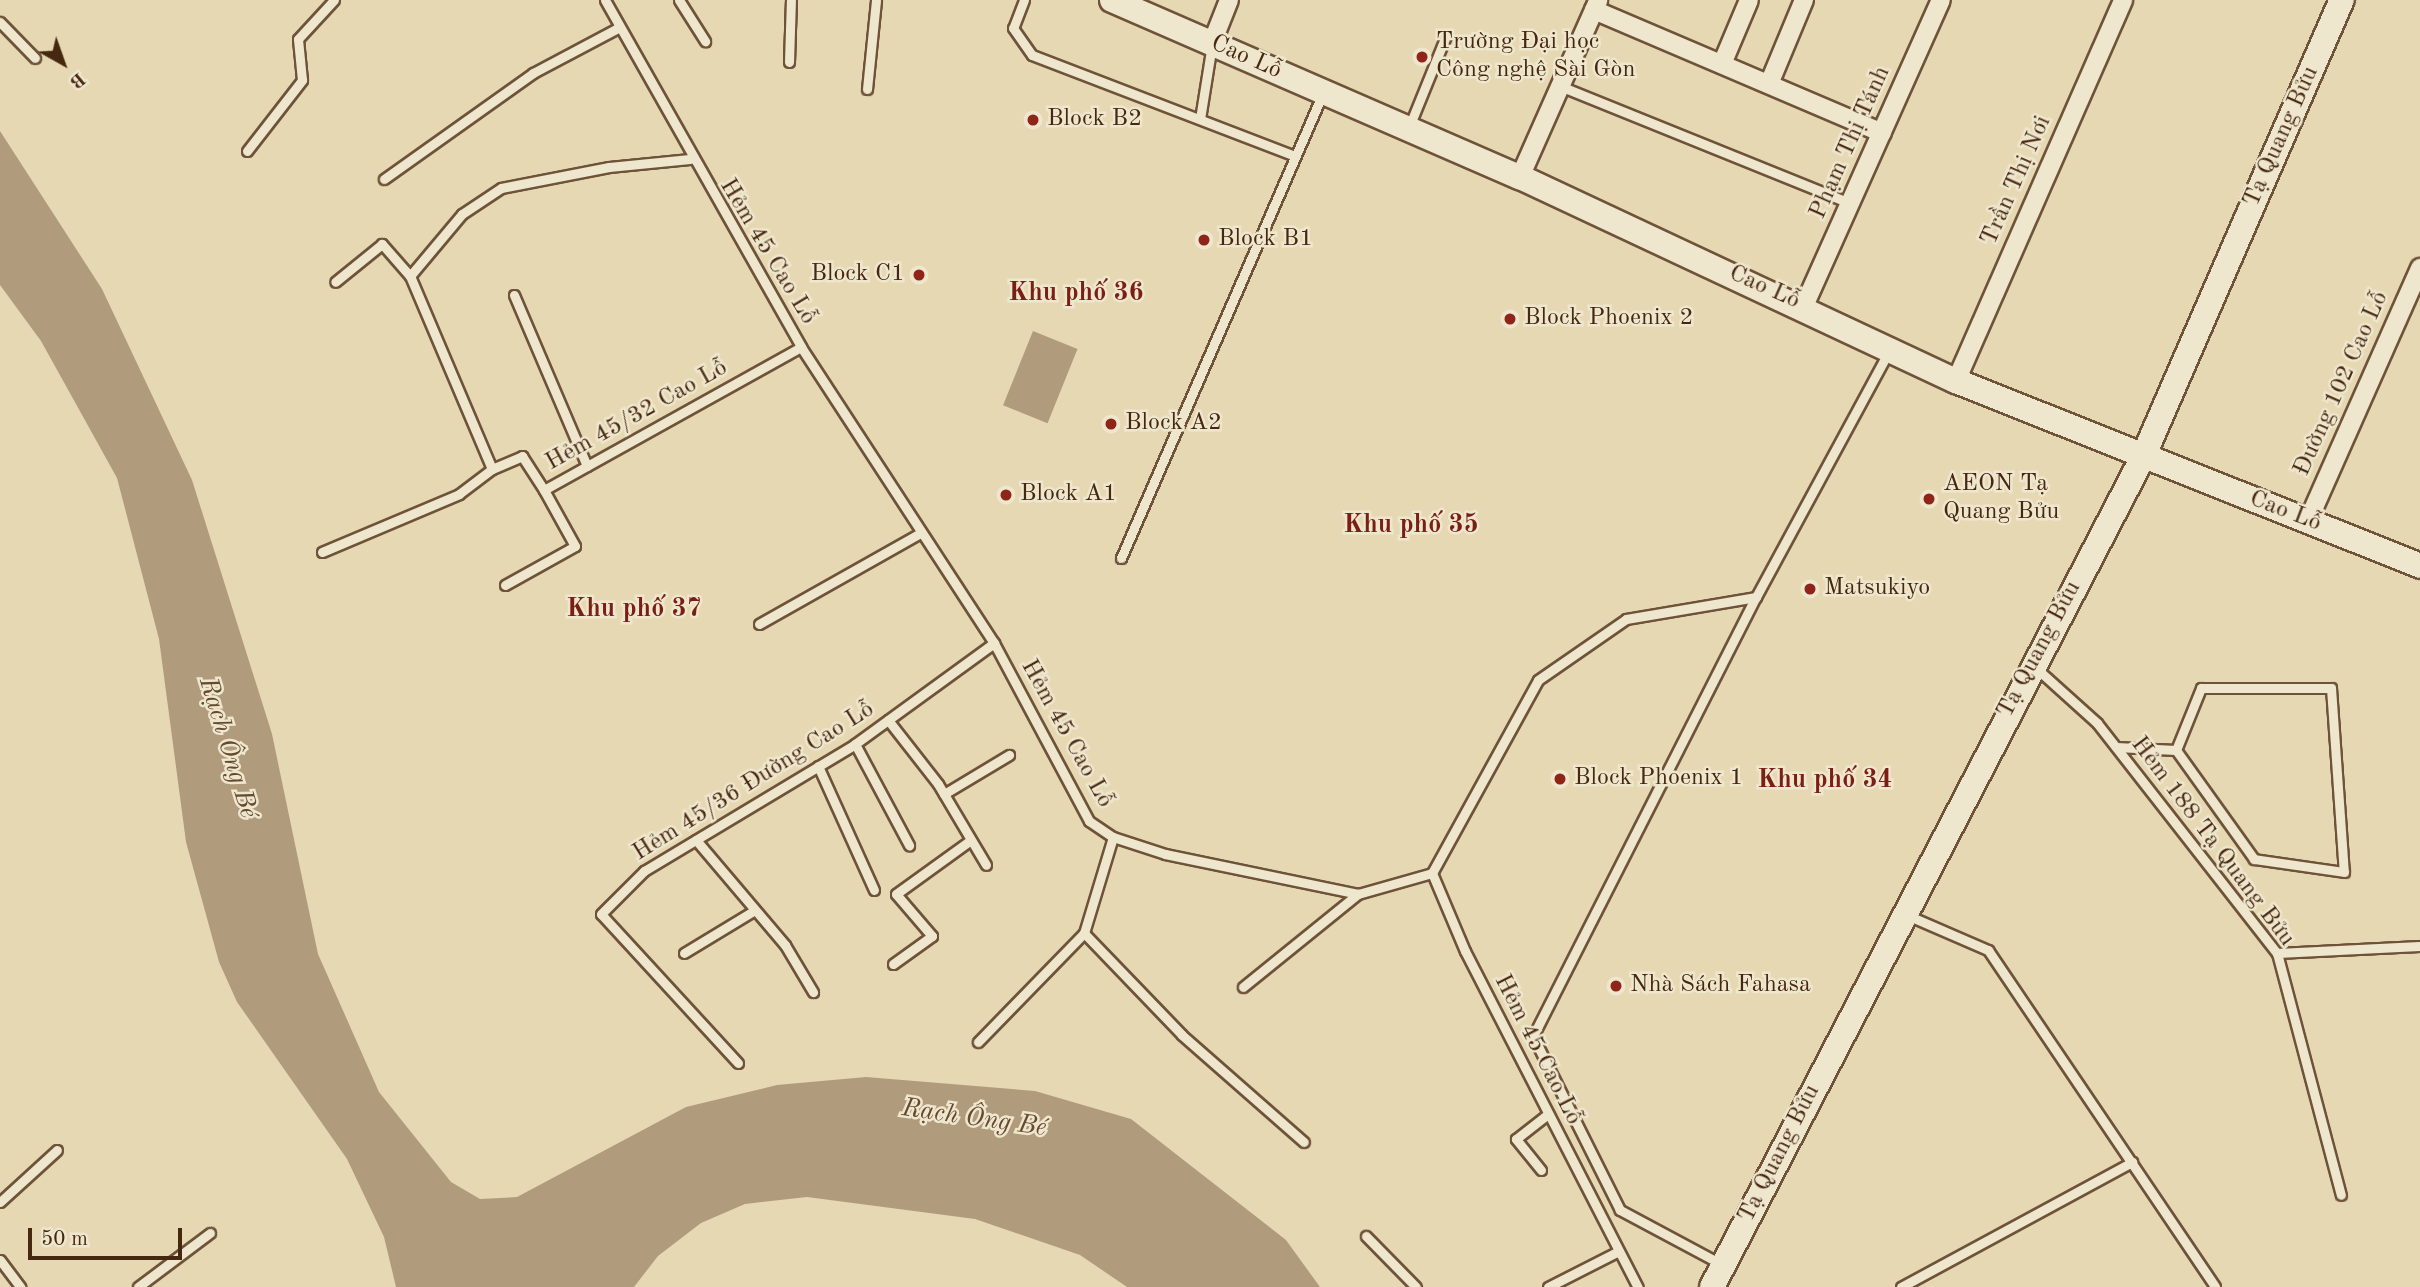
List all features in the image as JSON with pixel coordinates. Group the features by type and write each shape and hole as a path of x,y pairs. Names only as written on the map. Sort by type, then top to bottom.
{"street":[{"name":"Cao Lỗ","path":"1112,0 1520,177 1804,306 1956,381 2420,566"},
{"path":"1212,43 1229,0"},
{"path":"1722,64 1749,0"},
{"path":"1769,84 1804,0"},
{"name":"Phạm Thị Tánh","path":"1804,306 1852,204 1941,0"},
{"name":"Trần Thị Nơi","path":"1956,381 2123,0"},
{"name":"Tạ Quang Bửu","path":"1717,1276 2032,665 2143,457 2342,0"},
{"path":"1520,177 1596,5 1722,64 1882,133"},
{"name":"Đường 102 Cao Lỗ","path":"2308,521 2420,268"}],"lane":[{"path":"247,151 302,80 298,39 334,0"},
{"name":"Hẻm 45 Cao Lỗ","path":"606,0 690,159 801,346 919,534 994,643 1089,821 1113,838 1358,894 1432,873 1615,1253 1638,1287"},
{"path":"678,0 705,41"},
{"path":"789,62 791,0"},
{"path":"867,89 876,0"},
{"path":"1024,0 1013,27 1032,55 1293,155"},
{"path":"0,22 35,58"},
{"path":"384,179 533,73 620,27"},
{"path":"1408,129 1446,36"},
{"path":"1200,119 1212,43"},
{"path":"1560,86 1852,204"},
{"path":"1122,558 1293,155 1324,92"},
{"path":"410,276 462,214 501,188 609,167 690,159"},
{"path":"335,282 382,244 410,276 492,469"},
{"path":"514,295 587,466"},
{"name":"Hẻm 45/32 Cao Lỗ","path":"505,585 575,546 544,491 801,346"},
{"path":"1717,1276 1620,1210 1533,1036 1756,597 1891,347"},
{"path":"322,552 459,494 492,469 523,456 544,491"},
{"path":"759,624 919,534"},
{"path":"1432,873 1538,680 1626,619 1756,597"},
{"name":"Hẻm 45/36 Đường Cao Lỗ","path":"738,1063 601,914 644,871 855,744 994,643"},
{"name":"Hẻm 188 Tạ Quang Bửu","path":"2032,665 2116,747 2277,953 2341,1195"},
{"path":"2201,688 2331,688 2344,872 2254,859 2176,750 2201,688"},
{"path":"888,720 944,794 986,865"},
{"path":"855,744 909,845"},
{"path":"2116,747 2176,750"},
{"path":"944,794 1009,755"},
{"path":"818,766 874,890"},
{"path":"978,1042 1084,933 1113,838"},
{"path":"696,840 755,910 813,992"},
{"path":"893,964 932,936 897,894 971,840"},
{"path":"1242,988 1358,894"},
{"path":"684,953 755,910"},
{"path":"1904,914 1988,950 2215,1287"},
{"path":"1084,933 1182,1034 1304,1142"},
{"path":"2277,953 2420,946"},
{"path":"1541,1170 1516,1139 1548,1114"},
{"path":"0,1202 57,1150"},
{"path":"1901,1287 2132,1161"},
{"path":"138,1287 211,1233"},
{"path":"1366,1236 1416,1287"},
{"path":"1548,1287 1615,1253"},
{"path":"0,1261 20,1287"}],"water":[{"name":"Rạch Ông Bé","path":"0,131 102,289 192,480 272,734 318,954 379,1092 451,1182 480,1199 517,1197 686,1107 777,1085 866,1077 1035,1091 1131,1119 1286,1240 1320,1287 1127,1287 1080,1255 975,1219 807,1197 745,1204 701,1223 658,1256 634,1287 396,1287 384,1237 347,1159 237,1002 219,962 186,842 159,639 117,478 41,341 0,285"},
{"path":"1033,331 1078,349 1048,423 1003,405"}],"place":[{"name":"Trường Đại học Công nghệ Sài Gòn","path":"1422,57"},
{"name":"Block B2","path":"1033,120"},
{"name":"Block B1","path":"1204,240"},
{"name":"Block C1","path":"919,275"},
{"name":"Block Phoenix 2","path":"1510,319"},
{"name":"Block A2","path":"1111,424"},
{"name":"Block A1","path":"1006,495"},
{"name":"AEON Tạ Quang Bửu","path":"1929,499"},
{"name":"Matsukiyo","path":"1810,589"},
{"name":"Block Phoenix 1","path":"1560,779"},
{"name":"Nhà Sách Fahasa","path":"1616,986"}],"district":[{"name":"Khu phố 36","path":"1076,294"},
{"name":"Khu phố 35","path":"1411,526"},
{"name":"Khu phố 37","path":"634,610"},
{"name":"Khu phố 34","path":"1825,781"}]}
